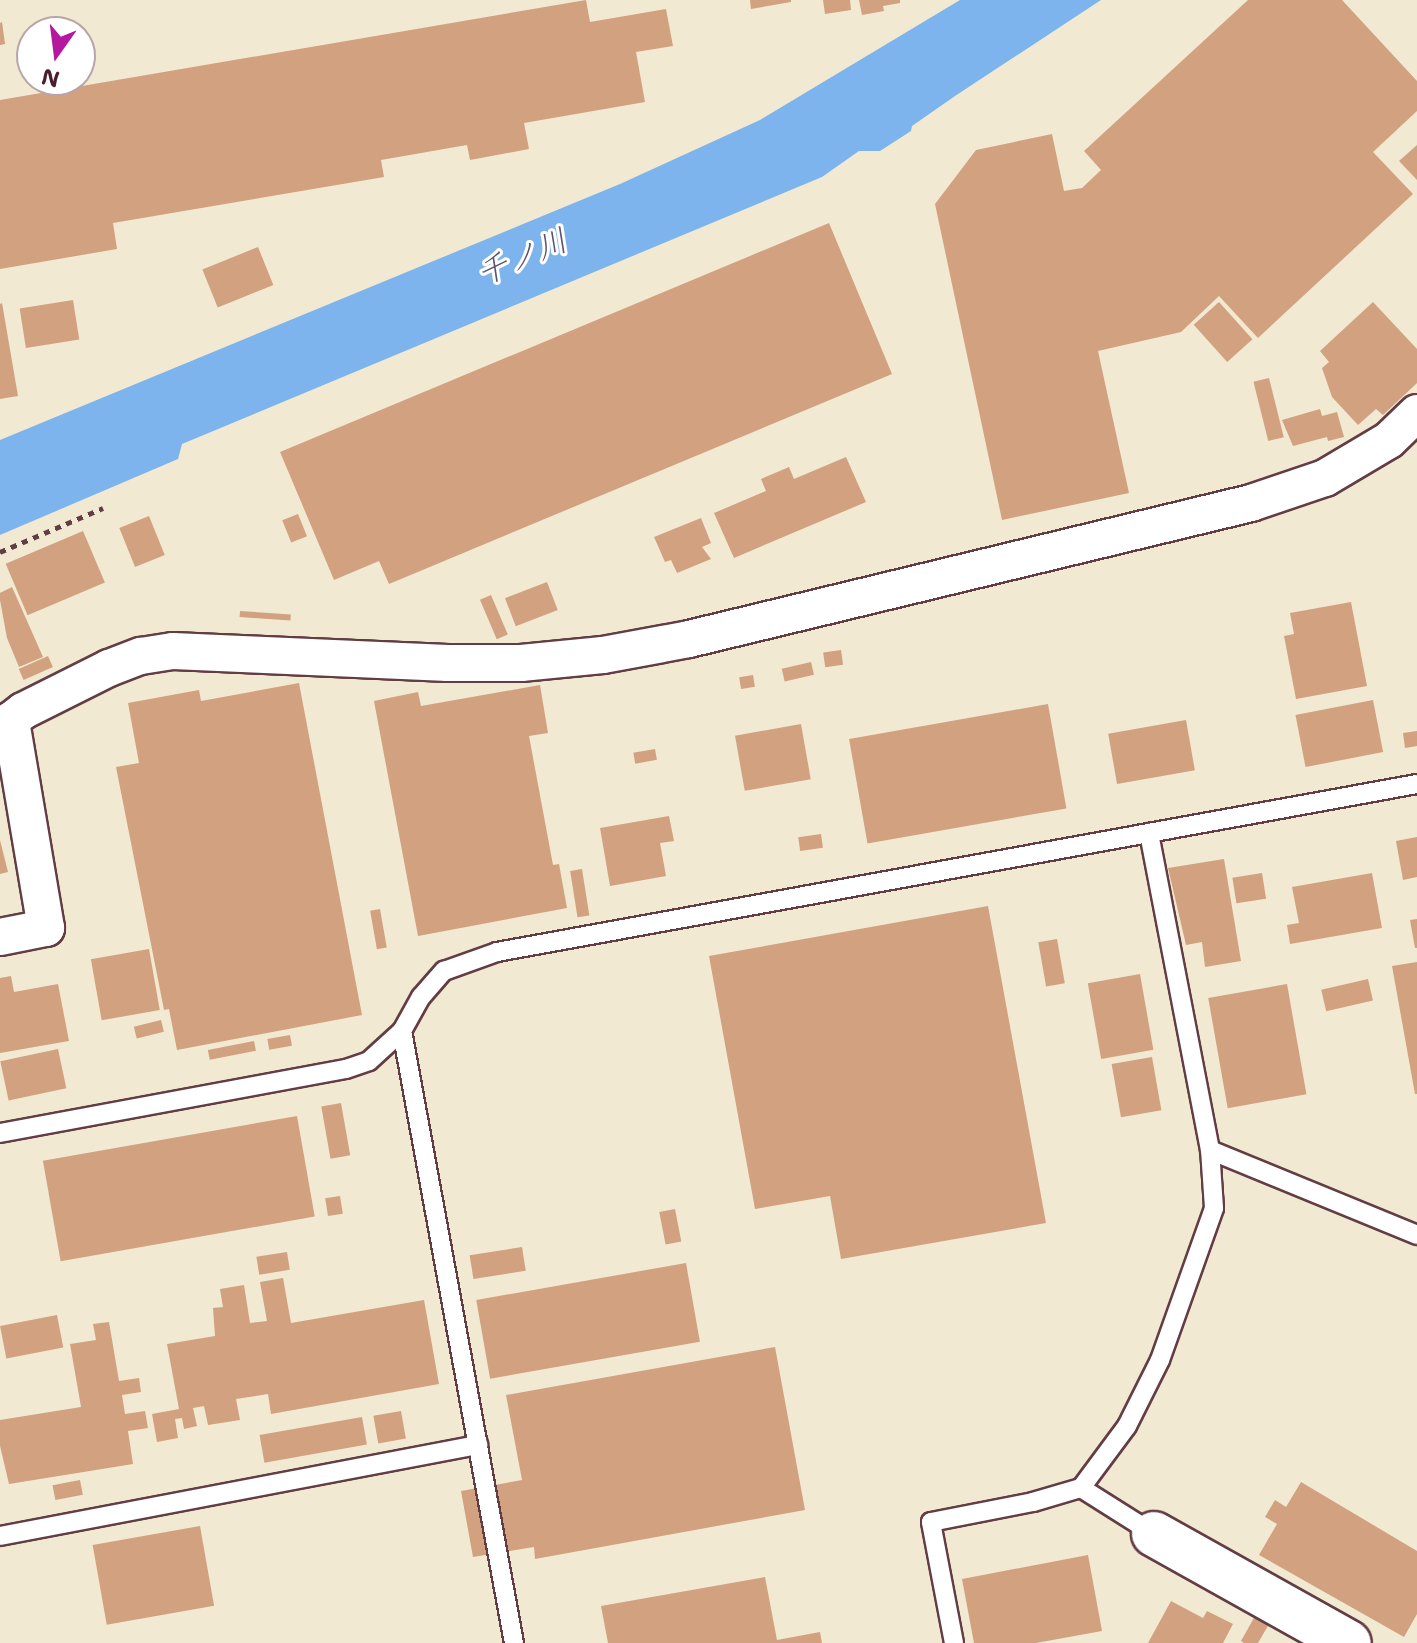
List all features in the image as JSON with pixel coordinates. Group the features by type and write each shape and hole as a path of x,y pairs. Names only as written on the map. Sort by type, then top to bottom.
{"street":[{"path":"0,937 46,928 6,725 109,668 141,656 173,651 448,663 521,663 603,655 689,639 1251,503 1325,478 1389,440 1417,413"},
{"path":"1154,1534 1349,1643"}],"lane":[{"path":"0,1133 346,1069 369,1061 402,1031 421,997 444,971 497,952 1417,784"},
{"path":"954,1643 931,1522 1033,1502 1081,1488 1127,1426 1160,1360 1214,1208 1210,1150 1149,833"},
{"path":"402,1031 514,1643"},
{"path":"1210,1150 1417,1235"},
{"path":"0,1536 478,1445"},
{"path":"1081,1488 1154,1534"}],"path":[{"path":"0,552 103,508"}],"water":[{"name":"千ノ川","path":"960,0 1101,0 955,96 880,151 859,151 822,177 182,444 178,459 0,535 0,440 620,184 760,120"}],"building":[{"path":"586,0 590,22 666,9 673,46 636,52 645,102 524,123 529,149 470,160 467,145 381,160 384,177 113,223 117,249 0,269 0,100 23,96 96,96 96,84"},
{"path":"750,0 791,0 791,2 751,9"},
{"path":"823,0 850,0 851,10 825,14"},
{"path":"859,0 900,0 900,3 883,6 884,11 862,15"},
{"path":"1248,0 1342,0 1417,81 1417,111 1373,152 1413,194 1258,338 1219,296 1181,332 1098,351 1129,493 1002,520 935,204 976,150 1052,134 1064,191 1082,188 1101,170 1084,151"},
{"path":"0,23 5,44 0,45"},
{"path":"1417,145 1417,180 1399,161"},
{"path":"829,223 892,374 389,584 379,561 334,580 280,452"},
{"path":"258,247 273,285 218,307 202,269"},
{"path":"73,300 79,340 26,348 20,308"},
{"path":"1219,302 1252,339 1227,362 1194,325"},
{"path":"1373,302 1417,349 1417,383 1383,415 1376,409 1358,425 1332,397 1322,368 1329,362 1320,351"},
{"path":"0,304 18,396 0,399"},
{"path":"1269,378 1284,437 1268,441 1253,382"},
{"path":"1320,409 1322,416 1337,412 1344,437 1328,441 1327,437 1293,446 1282,420"},
{"path":"846,457 866,502 734,558 714,513 766,491 761,479 789,467 794,479"},
{"path":"298,514 307,536 291,543 282,520"},
{"path":"149,516 165,555 135,567 119,528"},
{"path":"701,518 711,543 702,547 711,559 677,573 671,560 665,562 654,537"},
{"path":"83,531 105,583 28,615 6,564"},
{"path":"547,582 558,610 516,626 505,598"},
{"path":"12,587 43,657 19,667 7,638 0,600 0,593"},
{"path":"491,595 508,635 497,639 480,600"},
{"path":"1351,602 1367,686 1296,699 1284,636 1294,634 1290,613"},
{"path":"240,611 291,615 290,621 240,617"},
{"path":"841,650 843,665 825,667 823,653"},
{"path":"48,656 53,667 24,680 19,669"},
{"path":"811,662 814,675 785,681 782,669"},
{"path":"753,675 755,687 741,689 739,677"},
{"path":"299,683 362,1015 177,1050 169,1009 164,1010 116,767 139,763 128,703 199,690 201,701"},
{"path":"540,685 548,733 529,736 553,865 559,864 567,908 418,936 374,701 418,692 421,706"},
{"path":"1373,700 1383,752 1306,767 1295,715"},
{"path":"1048,704 1066,808 867,843 849,739"},
{"path":"1186,720 1195,770 1117,784 1108,734"},
{"path":"801,724 811,779 745,791 735,736"},
{"path":"1417,731 1417,746 1405,748 1403,733"},
{"path":"655,749 657,760 635,764 633,753"},
{"path":"669,816 674,841 660,843 666,876 610,886 600,828"},
{"path":"821,834 823,848 800,851 798,837"},
{"path":"1417,837 1417,877 1403,880 1396,841"},
{"path":"0,840 8,872 0,874"},
{"path":"1224,859 1241,961 1205,967 1202,942 1186,945 1168,868"},
{"path":"582,869 589,915 578,917 570,871"},
{"path":"1262,873 1266,899 1236,903 1232,878"},
{"path":"1372,873 1382,928 1290,944 1287,925 1299,923 1292,887"},
{"path":"988,906 1046,1223 841,1259 830,1196 755,1209 709,956"},
{"path":"380,909 387,947 377,949 370,911"},
{"path":"1417,919 1417,948 1415,948 1410,920"},
{"path":"1057,939 1065,983 1046,987 1038,942"},
{"path":"149,949 160,1010 102,1020 91,959"},
{"path":"1417,962 1417,1094 1415,1094 1392,966"},
{"path":"1140,974 1153,1050 1101,1059 1088,983"},
{"path":"11,976 14,992 58,984 69,1041 0,1053 0,978"},
{"path":"1368,979 1373,1000 1326,1011 1321,990"},
{"path":"1287,984 1306,1094 1228,1108 1208,998"},
{"path":"161,1020 164,1032 137,1038 134,1027"},
{"path":"290,1035 292,1046 269,1050 267,1039"},
{"path":"254,1041 256,1051 210,1060 208,1050"},
{"path":"58,1049 66,1088 9,1100 0,1061"},
{"path":"1152,1057 1161,1110 1121,1117 1112,1064"},
{"path":"341,1103 350,1155 331,1159 321,1106"},
{"path":"297,1116 315,1216 61,1261 43,1161"},
{"path":"340,1196 343,1214 328,1216 325,1198"},
{"path":"675,1209 681,1241 666,1244 659,1212"},
{"path":"522,1247 526,1271 473,1279 470,1255"},
{"path":"287,1252 290,1270 259,1275 256,1257"},
{"path":"686,1263 700,1342 490,1379 476,1300"},
{"path":"283,1278 291,1323 424,1300 439,1384 271,1414 268,1394 236,1399 240,1420 208,1425 204,1406 193,1408 197,1426 184,1429 182,1418 175,1419 178,1438 157,1442 152,1414 179,1409 167,1344 215,1336 213,1308 223,1307 220,1289 244,1285 250,1323 267,1321 260,1282"},
{"path":"57,1315 63,1347 6,1358 0,1326"},
{"path":"109,1322 119,1381 139,1378 141,1392 122,1395 125,1414 145,1411 148,1428 128,1431 133,1464 9,1484 0,1446 0,1420 81,1407 70,1344 96,1340 93,1324"},
{"path":"775,1347 805,1510 535,1559 534,1547 473,1557 461,1491 522,1480 506,1395"},
{"path":"401,1411 406,1439 378,1443 373,1416"},
{"path":"362,1417 367,1445 264,1463 260,1435"},
{"path":"80,1480 83,1495 55,1500 53,1485"},
{"path":"1301,1482 1417,1551 1417,1614 1404,1637 1259,1555 1277,1524 1265,1517 1275,1500 1286,1507"},
{"path":"200,1526 214,1606 107,1625 93,1545"},
{"path":"1088,1555 1102,1631 1036,1643 974,1643 962,1579"},
{"path":"765,1577 777,1640 820,1632 822,1643 608,1643 601,1606"},
{"path":"1171,1601 1203,1618 1207,1611 1233,1624 1223,1643 1148,1643"},
{"path":"1255,1616 1269,1624 1258,1643 1244,1643 1241,1641"}]}
